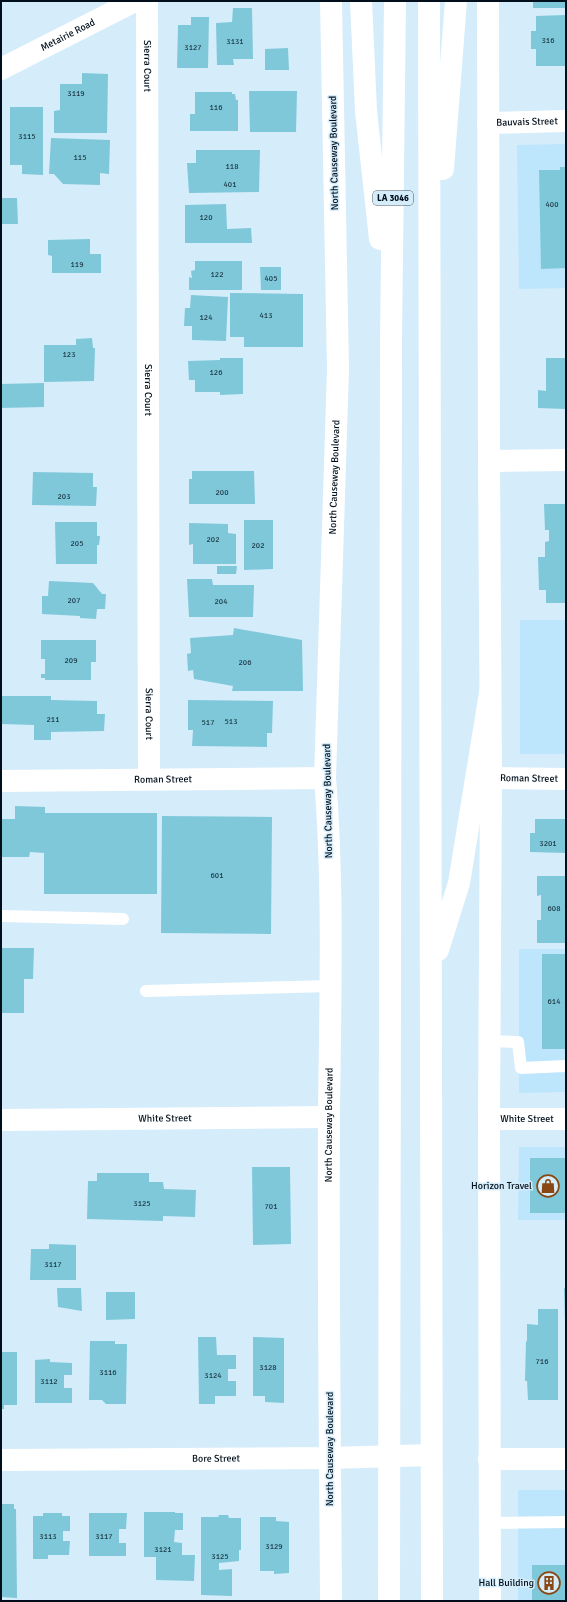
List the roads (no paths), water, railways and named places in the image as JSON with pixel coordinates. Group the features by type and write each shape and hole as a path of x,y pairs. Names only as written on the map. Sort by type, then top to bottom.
{"main road":[{"name":"Metairie Road","path":"1,69 135,1"},
{"name":"Sierra Court","path":"147,1 149,779"},
{"name":"North Causeway Boulevard","path":"331,1601 329,1117 331,986 329,824 325,778 338,369 332,1"},
{"path":"360,1 366,111 391,340"},
{"name":"LA 3046","path":"389,1456 391,340 395,1"},
{"path":"430,1 432,1601"},
{"path":"430,338 456,1"},
{"path":"488,1 488,461 491,778 489,1041 490,1601"},
{"name":"Bauvais Street","path":"488,123 566,121"},
{"path":"488,461 566,460"},
{"path":"431,970 459,883 490,693"},
{"name":"Roman Street","path":"1,781 325,778"},
{"name":"Roman Street","path":"491,778 566,779"},
{"name":"White Street","path":"1,1120 329,1117"},
{"name":"White Street","path":"489,1119 566,1119"},
{"name":"Bore Street","path":"1,1460 330,1458 432,1455"},
{"path":"389,1456 389,1601"},
{"path":"489,1459 566,1459"}],"lane":[{"path":"1,916 123,919"},
{"path":"146,991 331,986"},
{"path":"489,1041 518,1042 521,1068 566,1066"},
{"path":"490,1523 566,1522"}],"place":[{"name":"Horizon Travel","path":"548,1186"},
{"name":"Hall Building","path":"549,1583"}]}
